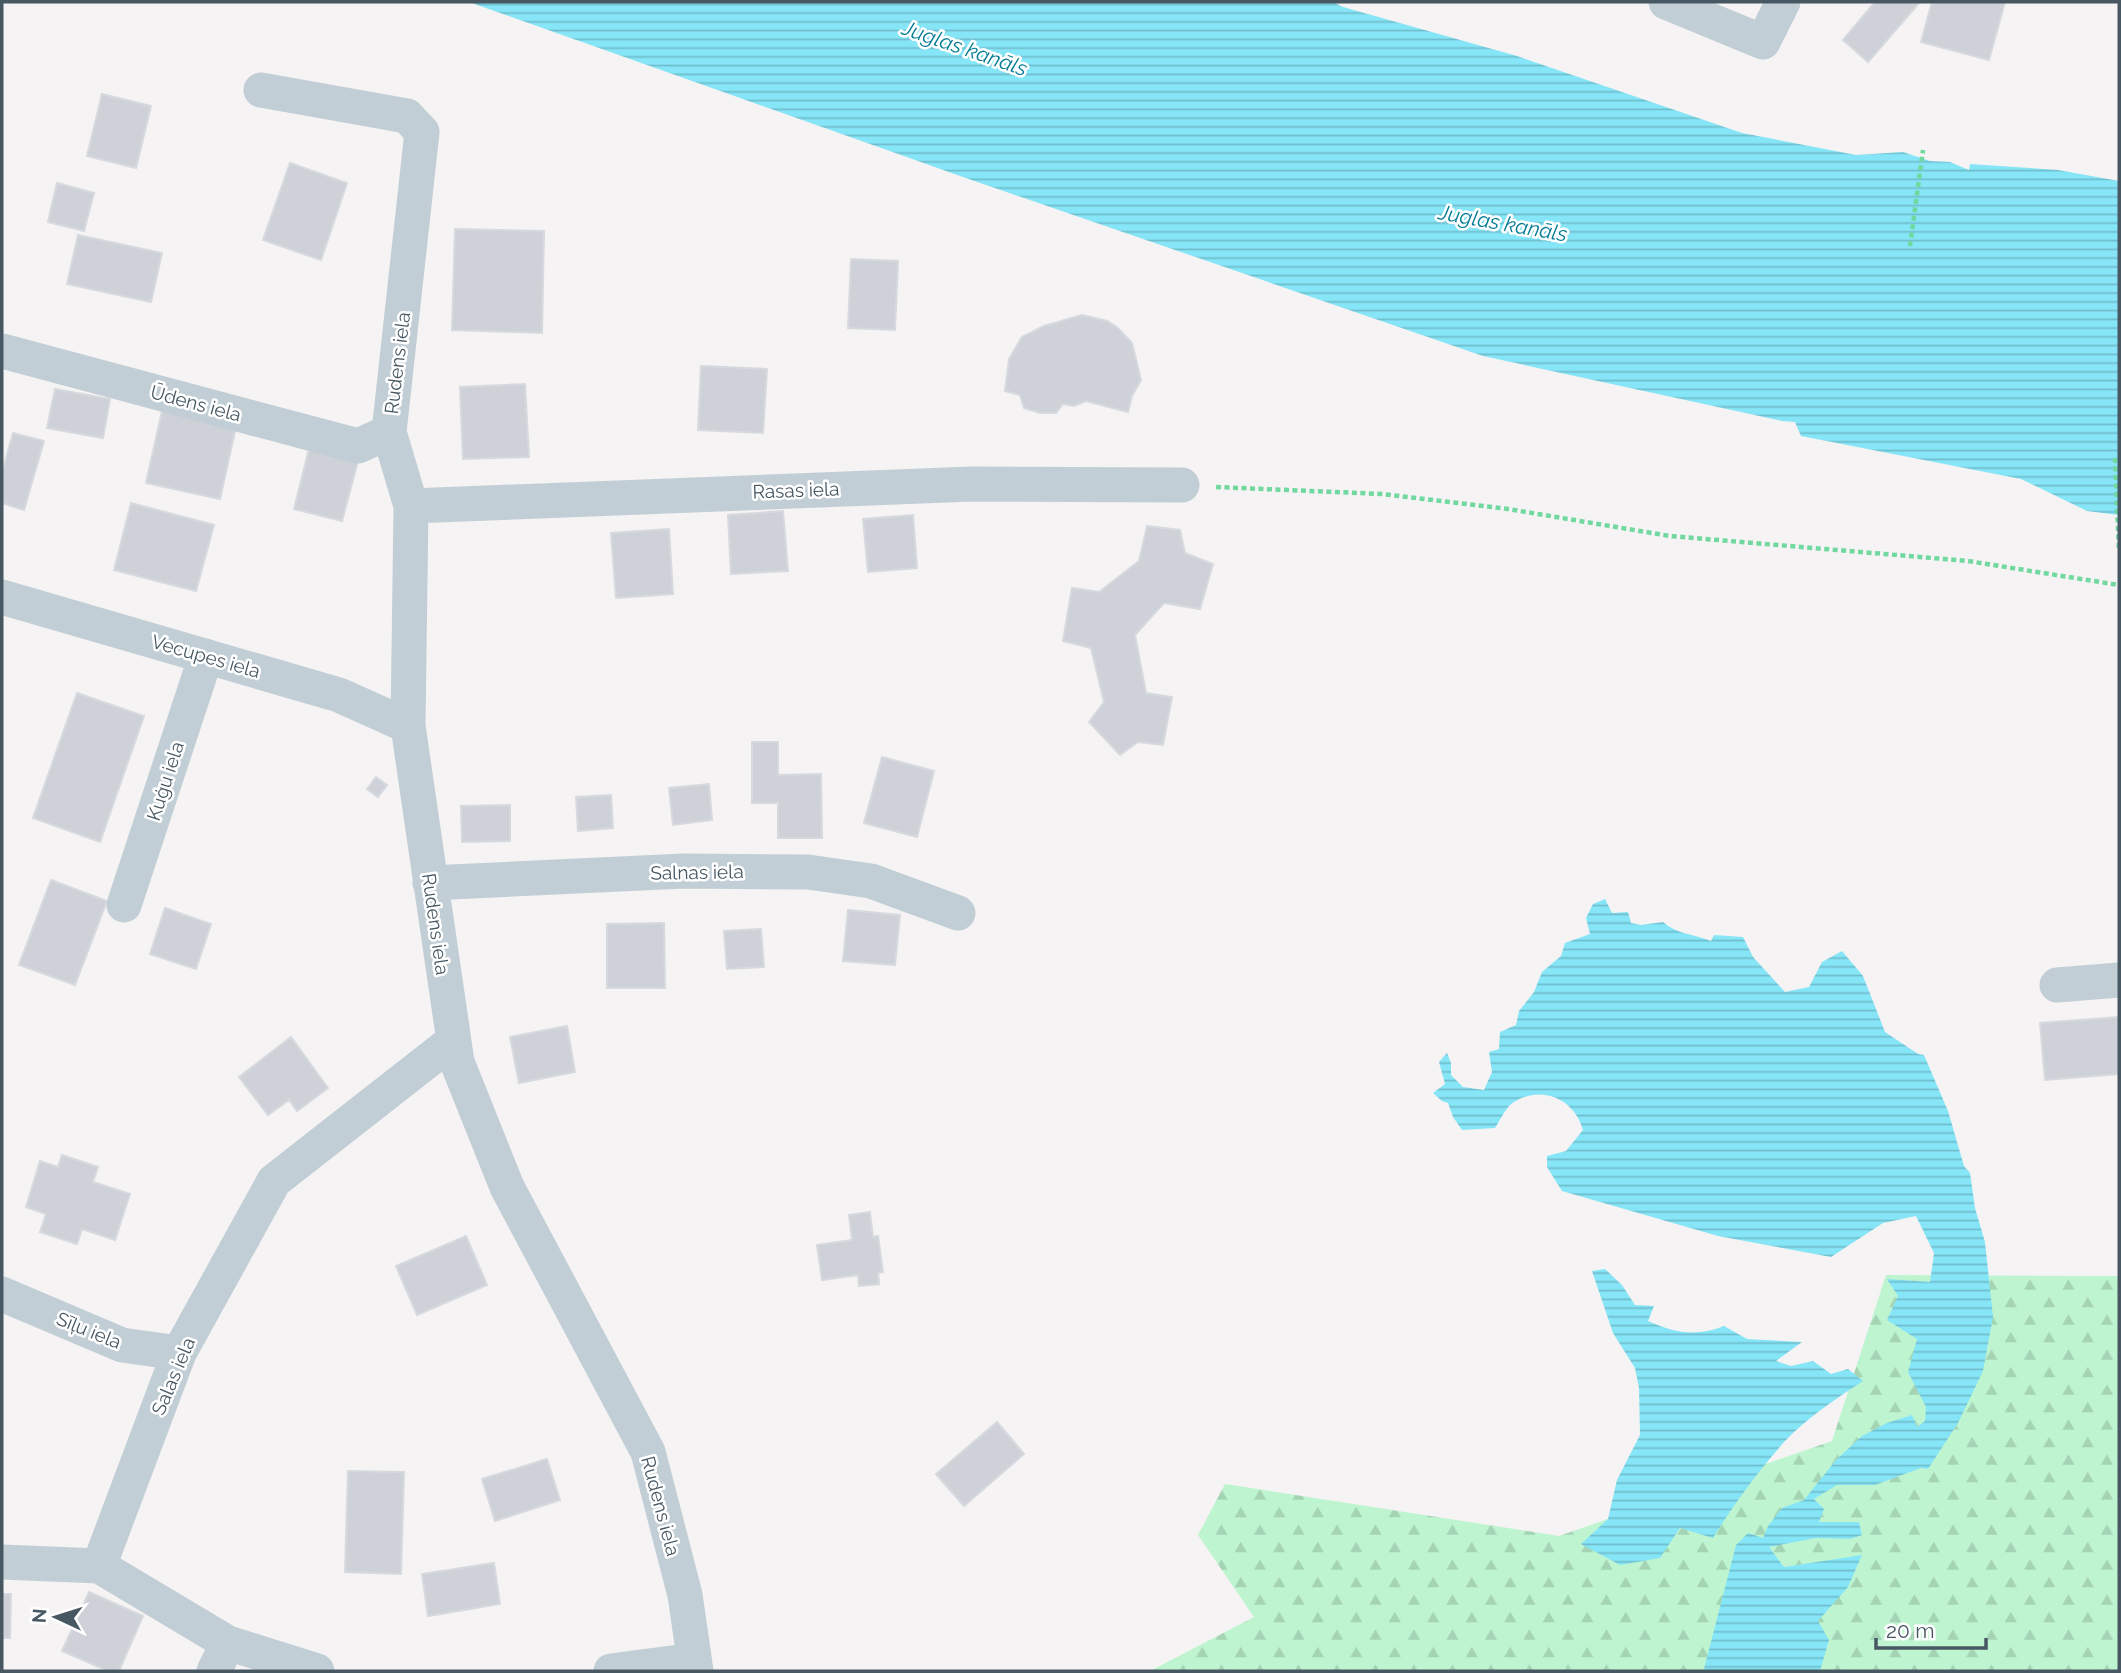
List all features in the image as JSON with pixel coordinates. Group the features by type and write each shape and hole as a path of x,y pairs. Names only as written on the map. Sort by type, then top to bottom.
{"street":[{"path":"1666,2 1763,42 1783,2"},
{"name":"Rudens iela","path":"261,90 407,116 422,132 389,432 411,506 408,726 453,1041 457,1062 507,1187 648,1452 685,1595 695,1665"},
{"name":"Ūdens iela","path":"2,351 358,446 389,432"},
{"name":"Rasas iela","path":"411,506 972,484 1182,485"},
{"name":"Vecupes iela","path":"2,597 339,695 408,726"},
{"name":"Kuģu iela","path":"124,905 206,656"},
{"name":"Salnas iela","path":"430,883 684,871 808,872 871,881 958,913"},
{"path":"2057,985 2119,980"},
{"name":"Salas iela","path":"99,1566 179,1353 274,1181 453,1041"},
{"name":"Sīļu iela","path":"2,1294 122,1345 179,1353"},
{"path":"2,1562 99,1566 221,1657 317,1671"},
{"path":"611,1671 695,1665"}],"path":[{"path":"1910,246 1923,150"},
{"path":"2115,458 2119,551"},
{"path":"1182,485 1382,494 1508,509 1670,536 1968,561 2119,585"}],"green space":[{"path":"1886,1275 2119,1276 2119,1671 1152,1670 1254,1617 1198,1535 1225,1484 1559,1536 1832,1441"}],"water":[{"name":"Juglas kanāls","path":"469,2 1333,2 1517,56 1742,133 1856,155 1903,152 1930,161 1950,162 1969,170 1970,164 2058,170 2119,181 2119,515 2087,511 2021,479 1801,436 1795,422 1483,356 963,177"},
{"path":"1605,899 1612,913 1628,912 1631,923 1641,925 1663,922 1679,931 1711,941 1714,935 1743,937 1753,957 1785,992 1809,987 1822,962 1842,951 1863,976 1885,1032 1918,1054 1924,1055 1948,1111 1964,1166 1970,1173 1975,1208 1985,1242 1993,1317 1983,1371 1958,1423 1928,1469 1921,1468 1875,1485 1837,1485 1814,1499 1824,1509 1819,1522 1859,1522 1862,1535 1850,1539 1816,1538 1769,1547 1784,1567 1862,1555 1848,1587 1818,1621 1829,1640 1820,1671 1704,1669 1736,1545 1748,1533 1763,1538 1768,1526 1782,1508 1804,1500 1836,1460 1862,1436 1887,1423 1912,1415 1917,1427 1925,1421 1926,1407 1908,1372 1917,1339 1887,1320 1898,1296 1887,1279 1930,1282 1934,1253 1916,1216 1883,1223 1831,1257 1718,1236 1562,1191 1547,1167 1547,1156 1566,1151 1583,1130 1573,1110 1556,1098 1546,1095 1525,1097 1514,1102 1495,1128 1462,1130 1448,1103 1433,1093 1445,1084 1439,1062 1447,1053 1451,1063 1451,1075 1463,1087 1484,1090 1492,1072 1489,1052 1499,1049 1500,1032 1516,1025 1519,1011 1534,992 1542,972 1561,956 1565,943 1590,934 1586,918 1593,904"},
{"path":"1605,1269 1622,1285 1635,1305 1654,1306 1648,1321 1686,1332 1704,1332 1724,1326 1747,1339 1802,1342 1776,1361 1791,1366 1813,1361 1831,1374 1848,1369 1863,1381 1813,1416 1785,1441 1747,1488 1713,1538 1680,1528 1660,1558 1620,1565 1581,1544 1608,1519 1617,1480 1640,1435 1639,1388 1635,1368 1613,1333 1592,1271"}],"building":[{"path":"1875,2 1920,2 1868,62 1843,40"},
{"path":"1932,2 2005,2 1989,60 1921,42"},
{"path":"102,94 151,106 136,168 87,156"},
{"path":"290,163 347,183 321,260 263,240"},
{"path":"57,183 94,193 84,231 48,222"},
{"path":"455,229 544,231 542,333 452,330"},
{"path":"78,235 162,253 151,302 67,284"},
{"path":"851,259 898,261 895,330 848,328"},
{"path":"1082,315 1107,321 1132,343 1141,380 1132,396 1128,412 1086,401 1074,406 1063,404 1056,413 1040,413 1024,408 1020,395 1005,391 1009,359 1022,337 1044,326"},
{"path":"701,366 767,369 763,433 698,430"},
{"path":"525,384 529,457 463,459 460,387"},
{"path":"55,389 110,399 103,438 47,428"},
{"path":"162,411 236,427 220,499 146,483"},
{"path":"13,433 44,441 24,510 2,503 2,473"},
{"path":"309,449 358,461 342,521 294,509"},
{"path":"131,503 214,525 196,591 114,570"},
{"path":"783,511 788,571 731,574 728,515"},
{"path":"913,515 917,568 868,572 863,519"},
{"path":"1147,526 1180,530 1185,553 1213,564 1200,609 1164,603 1135,635 1146,693 1172,697 1163,745 1138,742 1120,755 1089,722 1104,702 1091,648 1063,641 1072,588 1099,592 1139,561"},
{"path":"669,529 673,594 616,598 611,533"},
{"path":"77,693 144,716 100,842 33,818"},
{"path":"752,742 778,742 778,775 821,774 822,838 778,838 778,803 752,803"},
{"path":"882,757 934,771 917,837 864,823"},
{"path":"376,777 387,785 378,797 367,789"},
{"path":"709,784 712,820 673,825 669,788"},
{"path":"611,795 613,828 578,831 576,797"},
{"path":"510,805 510,841 462,842 461,806"},
{"path":"51,880 107,901 75,985 19,965"},
{"path":"165,908 211,924 196,969 150,954"},
{"path":"848,910 900,915 895,965 843,961"},
{"path":"664,923 665,988 607,988 607,924"},
{"path":"761,929 764,967 727,969 724,931"},
{"path":"2119,1017 2119,1074 2045,1080 2040,1023"},
{"path":"567,1026 575,1072 519,1083 510,1037"},
{"path":"291,1037 328,1088 297,1111 289,1100 268,1115 239,1077"},
{"path":"62,1155 98,1167 93,1182 130,1194 115,1240 82,1229 77,1244 40,1232 46,1214 26,1207 40,1161 58,1167"},
{"path":"870,1212 873,1237 878,1236 883,1272 878,1273 879,1284 859,1286 858,1275 822,1280 817,1245 852,1240 849,1215"},
{"path":"466,1236 487,1285 417,1315 396,1266"},
{"path":"997,1422 1024,1454 964,1506 936,1474"},
{"path":"547,1459 560,1500 495,1521 482,1479"},
{"path":"348,1471 404,1472 401,1574 345,1572"},
{"path":"494,1563 500,1604 428,1616 422,1574"},
{"path":"89,1592 143,1616 119,1671 108,1671 62,1651"},
{"path":"2,1594 11,1594 10,1638 2,1638"}]}
